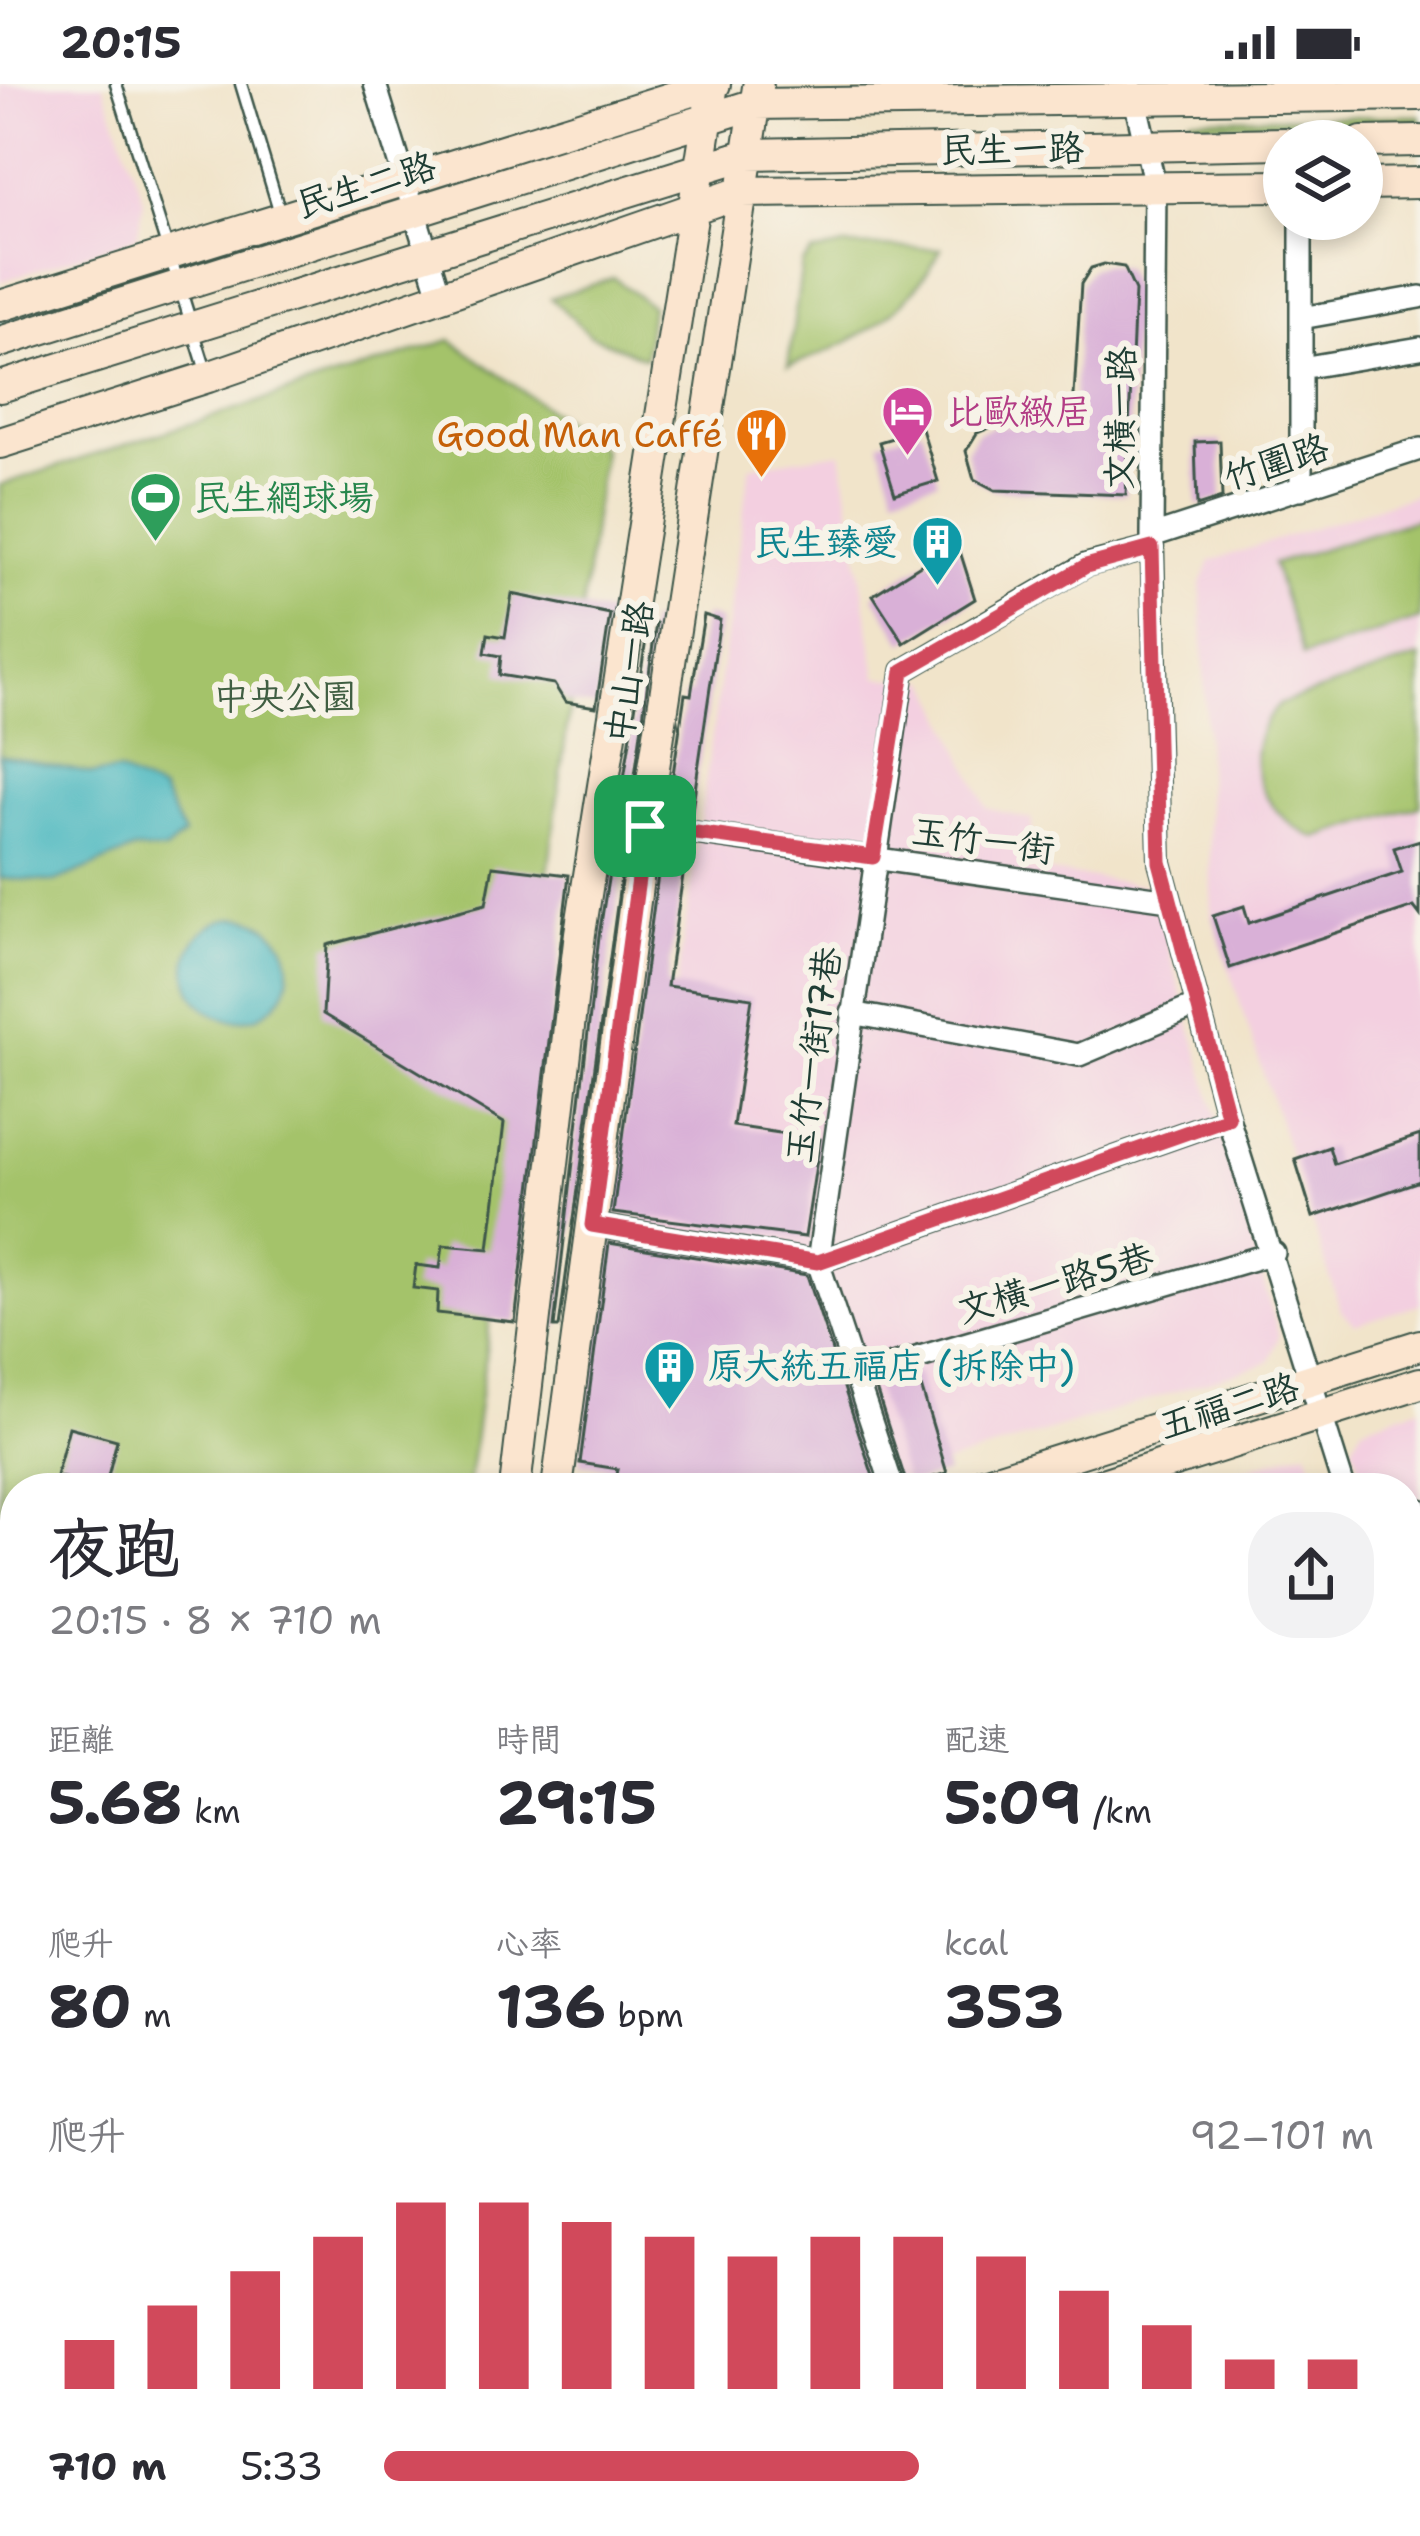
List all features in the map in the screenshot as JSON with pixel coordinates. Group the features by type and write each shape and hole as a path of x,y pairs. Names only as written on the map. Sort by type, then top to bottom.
{"main road":[{"path":"0,306 405,176 714,84"},
{"name":"中山一路","path":"516,1473 580,933 714,84"},
{"name":"中山一路","path":"558,1473 645,826 757,94"},
{"name":"民生二路","path":"0,342 707,118 757,94"},
{"name":"民生一路","path":"757,94 1420,94"},
{"path":"1383,142 1420,142"},
{"name":"民生一路","path":"698,166 748,154 1263,143"},
{"path":"0,387 698,166"},
{"path":"1383,184 1420,183"},
{"name":"民生一路","path":"0,443 208,377 741,193 1263,186"},
{"name":"五福二路","path":"1016,1473 1420,1345"},
{"name":"五福二路","path":"1137,1473 1420,1383"}],"street":[{"path":"375,84 440,295"},
{"name":"文橫一路","path":"1133,91 1155,187 1152,542 1160,862 1195,1006 1339,1473"},
{"path":"1300,240 1301,489"},
{"path":"1301,319 1420,297"},
{"path":"1301,368 1420,348"},
{"name":"竹圍路","path":"873,857 903,671 1086,566 1420,449"},
{"name":"玉竹一街","path":"645,826 1169,900"},
{"name":"玉竹一街17巷","path":"818,1262 873,857"},
{"path":"852,1013 1079,1054 1195,1006"},
{"path":"592,1225 818,1262 1228,1118"},
{"name":"文橫一路5巷","path":"855,1376 1274,1253"},
{"path":"818,1262 888,1473"}],"lane":[{"path":"116,84 208,377"},
{"path":"241,84 280,215"}],"shaded area":[{"path":"0,84 103,84 144,200 137,237 0,282"},
{"path":"841,452 877,677 929,681 987,808 1032,820 1029,869 1151,886 1279,1336 1269,1362 916,1473 608,1473 750,466"},
{"path":"1420,493 1420,1304 1355,1324 1341,1311 1212,917 1201,583 1211,561"},
{"path":"1420,1407 1420,1473 1362,1473 1353,1446 1363,1426"},
{"path":"1307,1450 1314,1473 1233,1473"}],"green space":[{"path":"1420,116 1420,123 1263,120 1263,124 1189,124 1189,118"},
{"path":"845,246 941,249 913,292 877,324 836,348 788,366 802,264 812,253"},
{"path":"614,278 651,306 645,358 590,335 551,298"},
{"name":"中央公園","path":"451,340 603,449 470,1473 0,1473 0,485"},
{"path":"1420,518 1420,619 1303,656 1273,564"},
{"path":"1420,657 1420,806 1316,838 1296,828 1267,798 1259,780 1256,761 1265,722 1280,704"}],"water":[{"path":"0,755 93,774 119,772 162,792 184,835 165,851 133,850 55,882 0,878"},
{"path":"238,918 257,922 274,933 285,950 289,969 285,988 274,1005 257,1016 238,1020 219,1016 202,1005 191,988 187,969 191,950 202,933 219,922"}],"building":[{"path":"1104,264 1124,267 1135,291 1126,495 995,490 974,479 966,451 977,433 994,426 1072,427 1081,284 1091,268"},
{"path":"922,429 938,481 895,494 879,442"},
{"path":"1220,441 1222,498 1197,506 1195,442"},
{"name":"民生臻愛","path":"957,542 975,599 904,643 873,595"},
{"path":"512,594 610,614 596,707 565,702 554,684 499,675 501,656 485,653 488,634 505,637"},
{"path":"704,615 720,620 691,817 667,814 685,694 691,695"},
{"path":"649,621 656,623 559,1327 554,1327 599,936"},
{"path":"1420,840 1420,915 1414,907 1230,968 1213,916 1244,906 1249,923 1402,872 1394,848"},
{"path":"662,844 687,847 667,986 752,998 733,1126 820,1139 805,1237 613,1213"},
{"path":"493,866 569,875 515,1322 437,1313 438,1291 413,1288 416,1265 440,1268 443,1245 489,1249 504,1123 323,1014 327,945 486,904"},
{"path":"1420,1135 1420,1181 1313,1217 1295,1159 1329,1147 1334,1164"},
{"path":"609,1243 807,1275 872,1473 617,1473 618,1469 580,1463"},
{"path":"917,1373 947,1473 903,1473 875,1386"},
{"path":"69,1427 117,1440 109,1473 57,1473"}],"waterway":[{"path":"220,255 322,224"},
{"path":"0,325 138,282"}],"place":[{"name":"比歐緻居","path":"908,457"},
{"name":"Good Man Caffé","path":"762,480"},
{"name":"民生網球場","path":"155,543"},
{"name":"民生臻愛","path":"937,588"},
{"name":"原大統五福店 (拆除中)","path":"669,1411"}],"route":[{"path":"1152,548 1160,862 1228,1118 818,1262 592,1225 645,826 873,857 903,671 1086,566 1152,548"}]}
